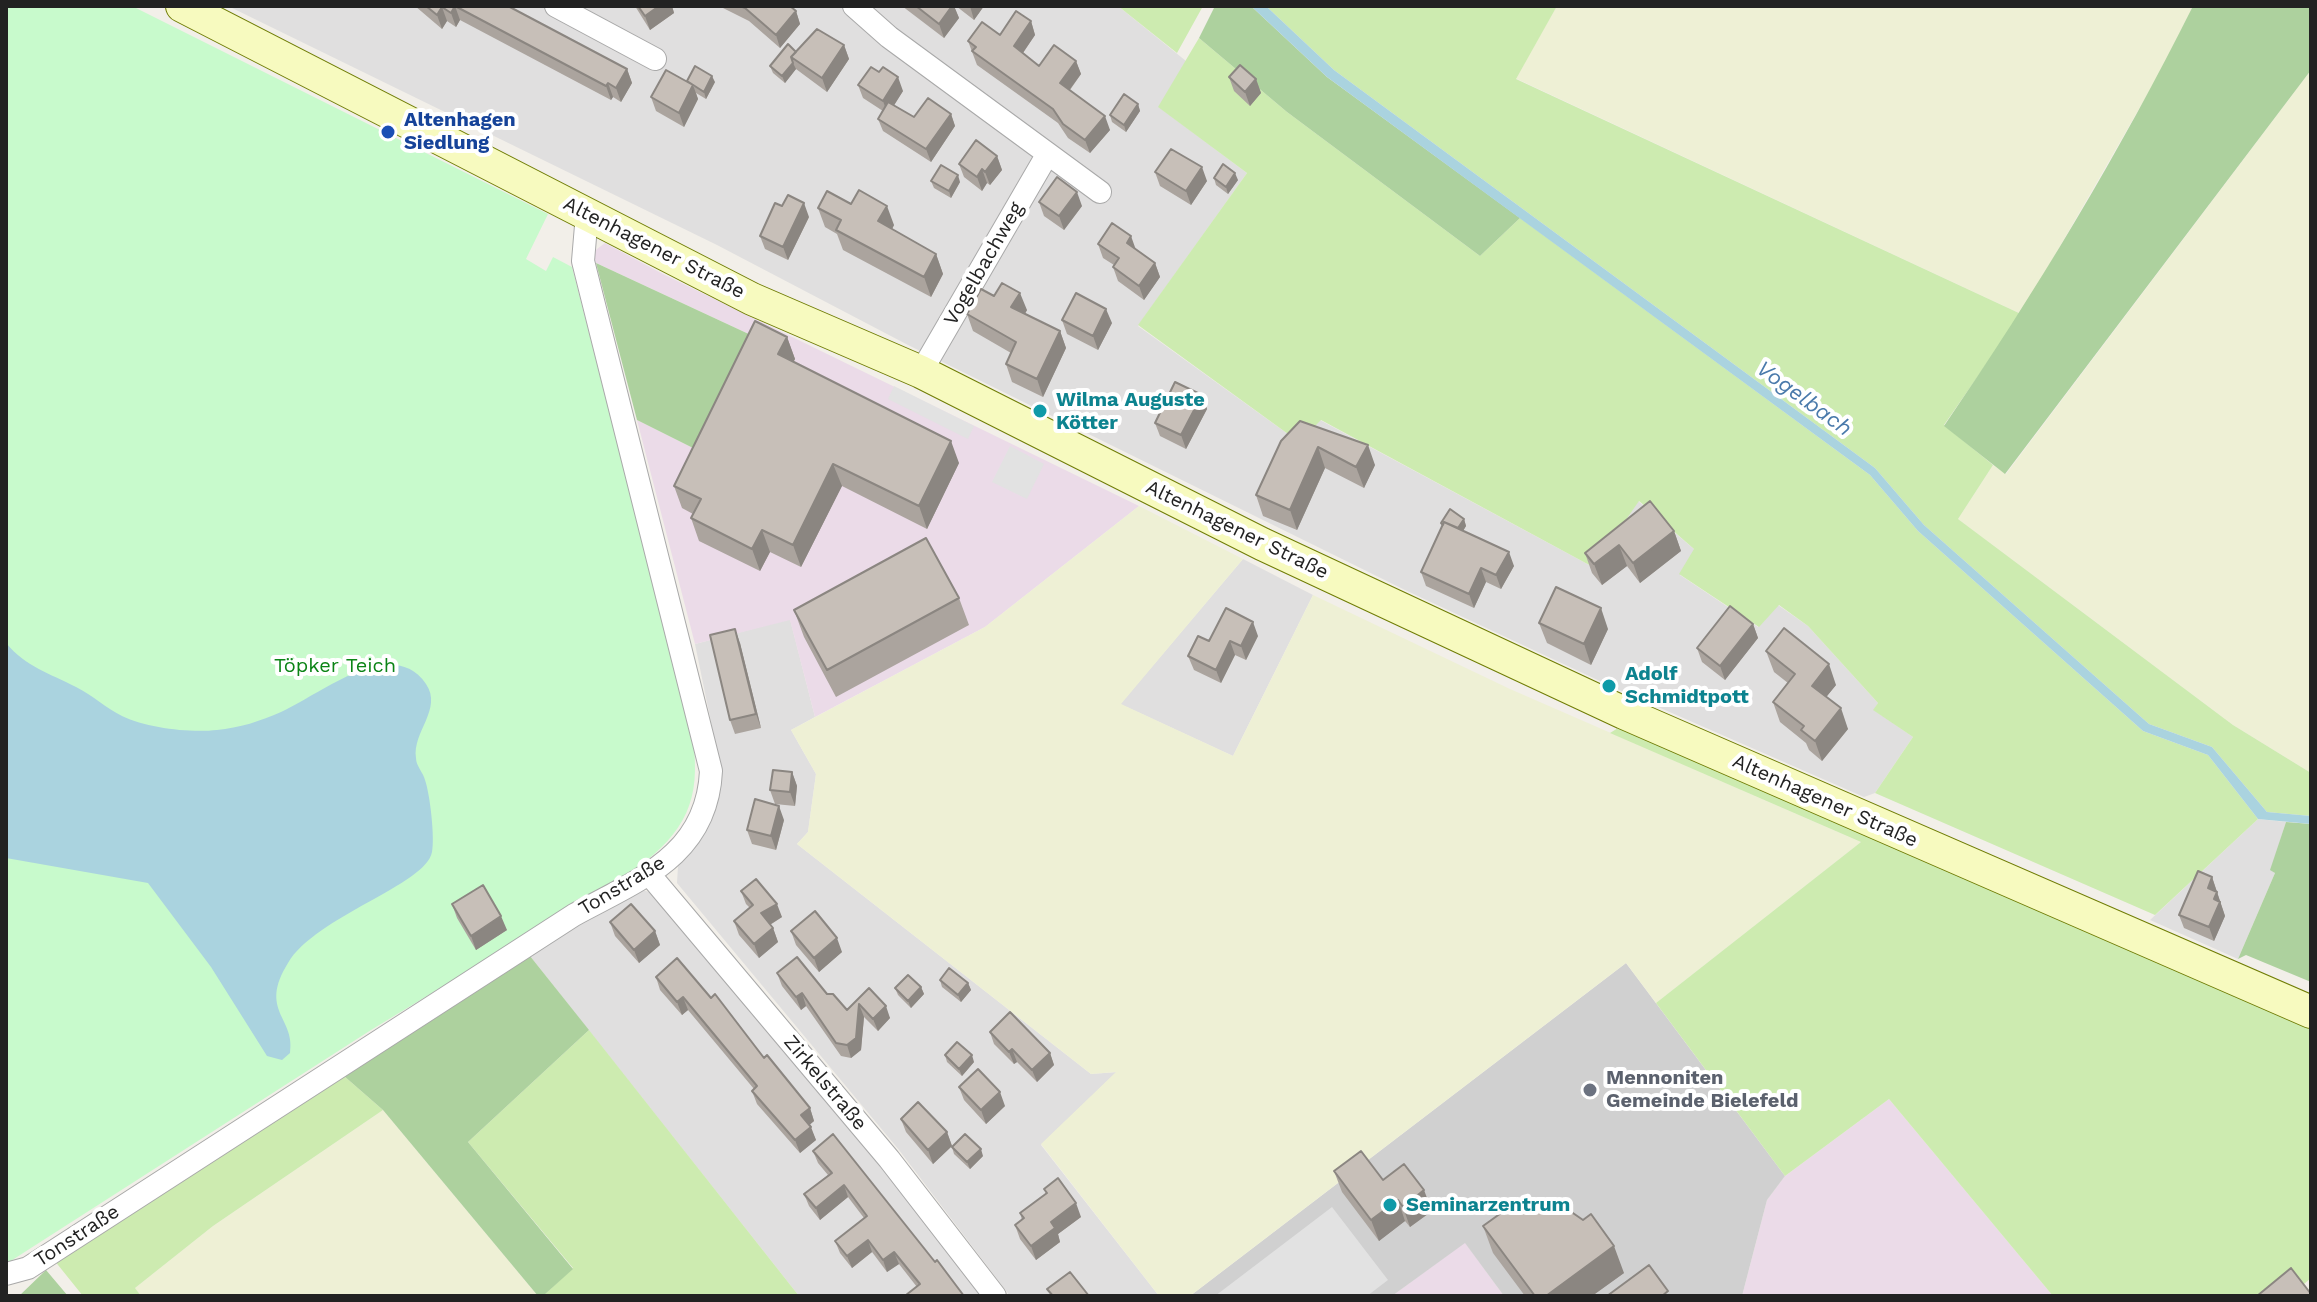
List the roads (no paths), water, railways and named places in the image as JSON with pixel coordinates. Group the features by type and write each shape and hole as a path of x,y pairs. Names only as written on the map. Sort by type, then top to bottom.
{"main road":[{"name":"Altenhagener Straße","path":"182,6 752,299 921,372 1262,544 1624,713 2311,1012"}],"street":[{"path":"556,6 583,11 655,59"},
{"path":"854,6 889,37 1100,192"},
{"name":"Vogelbachweg","path":"921,372 1047,155"},
{"name":"Tonstraße","path":"6,1274 28,1268 560,924 649,874 683,847 696,827 710,794 711,771 583,261 587,214"},
{"name":"Zirkelstraße","path":"649,874 889,1159 995,1296"}],"water":[{"path":"1251,6 1266,6 1334,70 1875,468 1924,525 2149,724 2212,747 2267,812 2311,816 2311,824 2258,819 2208,755 2143,731 1918,531 1870,475 1327,77"},
{"path":"6,643 30,664 82,690 122,716 143,724 181,730 217,730 258,721 355,673 375,667 394,665 412,670 426,684 431,702 418,739 416,758 429,795 432,852 411,877 321,930 288,963 276,992 290,1041 290,1053 282,1060 267,1056 211,967 148,883 6,858"}],"place":[{"name":"Altenhagen Siedlung","path":"388,132"},
{"name":"Wilma Auguste Kötter","path":"1040,411"},
{"name":"Adolf Schmidtpott","path":"1609,686"},
{"name":"Mennoniten Gemeinde Bielefeld","path":"1590,1090"},
{"name":"Seminarzentrum","path":"1390,1205"}],"water label":[{"name":"Vogelbach","path":"1804,399"}],"park label":[{"name":"Töpker Teich","path":"335,666"}]}
